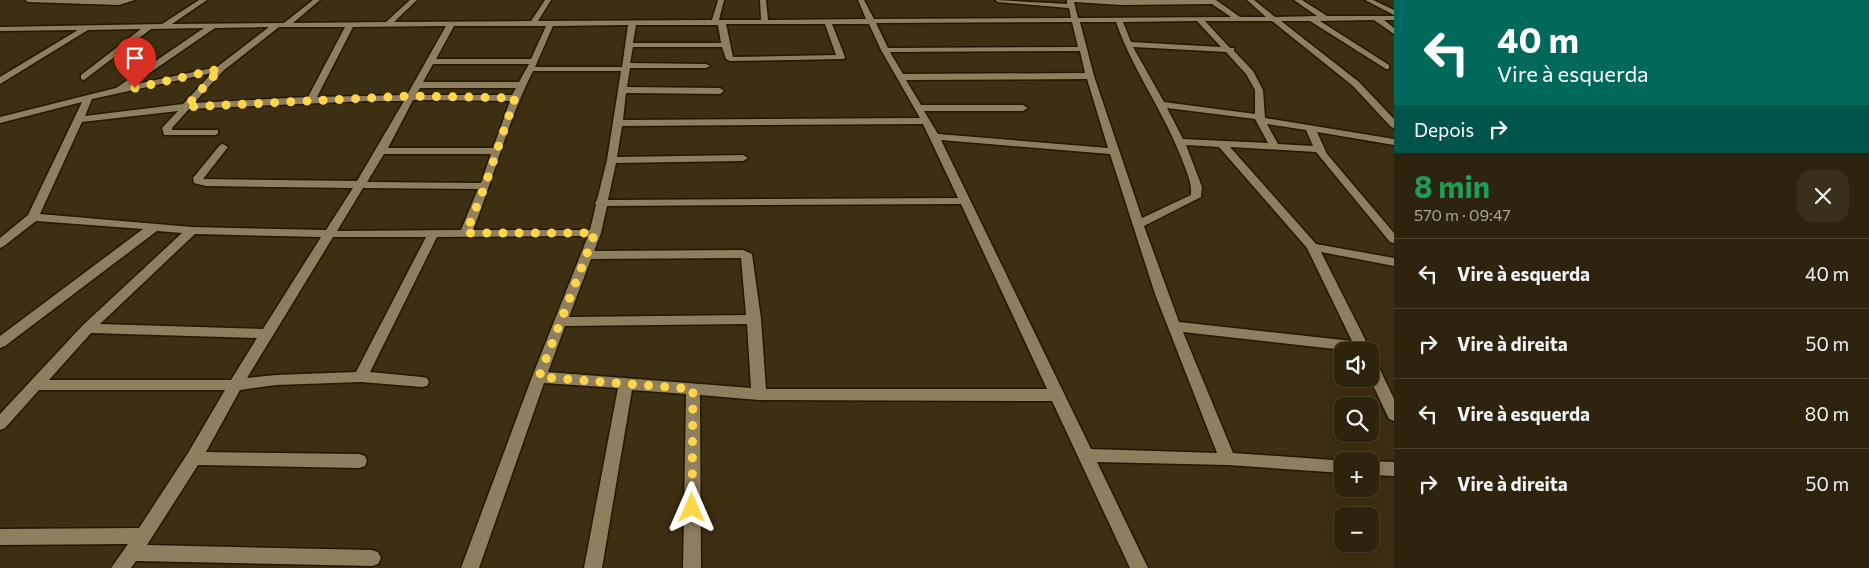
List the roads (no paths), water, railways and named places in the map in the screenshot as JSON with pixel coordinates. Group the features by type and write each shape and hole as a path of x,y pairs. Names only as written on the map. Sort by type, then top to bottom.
{"street":[{"path":"28,0 119,3 132,0"},
{"path":"165,26 204,0"},
{"path":"215,132 167,133 167,128 220,69 317,0"},
{"path":"387,26 414,0"},
{"path":"533,24 548,0"},
{"path":"721,0 718,23 730,59 841,57 828,23"},
{"path":"763,0 765,23"},
{"path":"861,0 885,50 935,137 1139,568"},
{"path":"998,0 1122,3 1212,1 1240,20"},
{"path":"1250,0 1332,64 1384,112 1394,125"},
{"path":"1297,0 1326,19"},
{"path":"1368,0 1394,13"},
{"path":"1071,2 1074,20 1090,76 1173,326 1228,459"},
{"path":"1376,18 1394,32"},
{"path":"1,29 150,26 387,26 1394,18"},
{"path":"1312,19 1386,67"},
{"path":"1120,20 1128,44 1180,142 1198,194 1196,197 1139,224"},
{"path":"1200,20 1231,50 1250,73 1259,90 1260,118 1274,146"},
{"path":"120,568 144,536 194,458 236,385 381,151 451,24"},
{"path":"466,233 485,186 515,98 550,24"},
{"path":"470,568 539,377 595,233 600,203 612,160 632,24"},
{"path":"311,100 350,25"},
{"path":"84,77 150,26"},
{"path":"119,90 213,26"},
{"path":"0,81 88,27"},
{"path":"1128,44 1231,50"},
{"path":"629,45 725,45"},
{"path":"885,50 1082,49"},
{"path":"430,62 626,67 706,66"},
{"path":"0,120 119,90 220,69"},
{"path":"901,77 1090,76"},
{"path":"78,120 186,107 521,85"},
{"path":"622,90 720,90"},
{"path":"414,91 515,98"},
{"path":"2,240 33,217 88,98"},
{"path":"1162,105 1260,118 1394,142"},
{"path":"920,108 1023,108"},
{"path":"1384,112 1394,114"},
{"path":"618,123 926,121"},
{"path":"1310,128 1319,149 1336,174 1394,240"},
{"path":"935,137 1116,151"},
{"path":"1180,142 1319,149"},
{"path":"1222,144 1312,247 1360,342"},
{"path":"223,147 198,178 198,181 206,183 485,186"},
{"path":"381,151 497,151"},
{"path":"612,160 743,158"},
{"path":"600,203 965,201"},
{"path":"33,217 192,230 329,234 595,233"},
{"path":"0,343 154,227"},
{"path":"0,424 88,328 192,230"},
{"path":"361,377 433,234"},
{"path":"1312,247 1394,262"},
{"path":"588,255 743,254 748,257 759,394"},
{"path":"561,322 754,319"},
{"path":"1173,326 1334,345"},
{"path":"88,328 268,334"},
{"path":"35,385 236,385 276,380 361,377 422,382"},
{"path":"539,377 759,394 1056,395"},
{"path":"1379,382 1394,415"},
{"path":"593,568 626,384"},
{"path":"692,568 693,389"},
{"path":"1084,455 1228,459 1334,466"},
{"path":"194,458 359,461"},
{"path":"1379,468 1394,469"},
{"path":"0,537 144,536"},
{"path":"131,553 372,558"}]}
